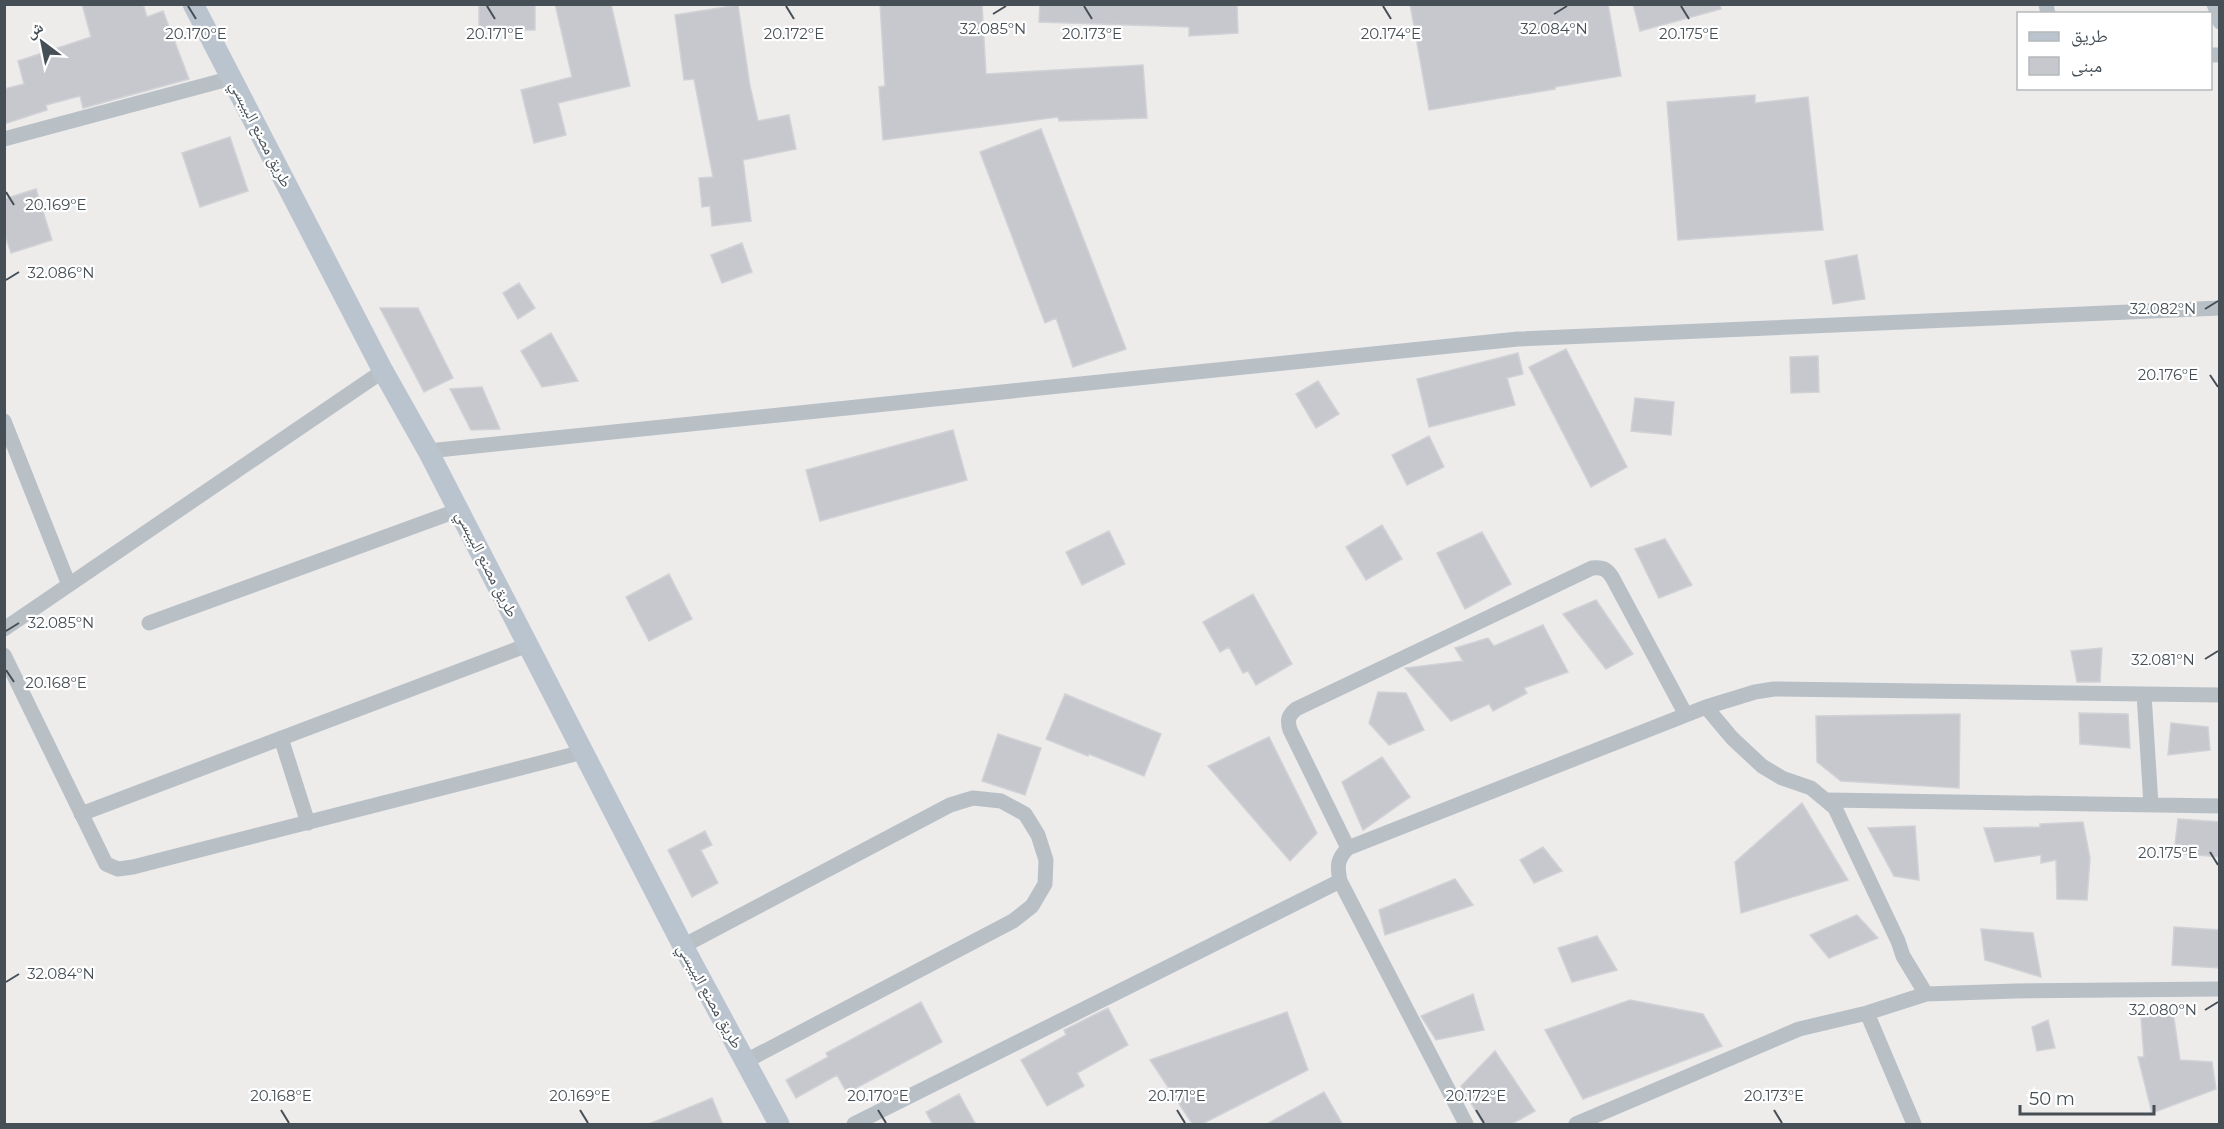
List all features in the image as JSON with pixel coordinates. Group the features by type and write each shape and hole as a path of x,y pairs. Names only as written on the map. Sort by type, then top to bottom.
{"main road":[{"name":"طريق مصنع البيبسي","path":"194,4 383,371 459,510 683,946 779,1125"}],"street":[{"path":"2214,4 2220,22"},
{"path":"4,139 232,78"},
{"path":"428,451 1518,339 2220,308"},
{"path":"4,629 383,371"},
{"path":"4,421 69,585"},
{"path":"149,623 459,510"},
{"path":"1348,848 1290,730 1287,722 1289,715 1306,704 1592,568 1602,567 1608,570 1686,715"},
{"path":"81,814 528,645"},
{"path":"4,655 106,864 117,869 133,867 583,752"},
{"path":"1466,1125 1340,881 1337,867 1339,856 1348,848 1706,707 1755,692 1774,689 2220,695"},
{"path":"2144,694 2151,805"},
{"path":"1706,707 1732,738 1762,765 1782,778 1811,788 1835,808 1903,956 1926,994"},
{"path":"281,738 308,823"},
{"path":"683,946 950,805 973,798 1000,801 1025,814 1038,835 1046,860 1045,884 1032,906 1013,921 746,1061"},
{"path":"1828,800 2220,806"},
{"path":"854,1125 1340,881"},
{"path":"1576,1125 1799,1029 1867,1013 1926,994 2220,989"},
{"path":"1867,1013 1914,1125"}],"building":[{"path":"82,4 143,4 147,17 163,11 189,79 83,108 80,96 46,105 47,110 4,124 4,89 24,84 18,61 91,37"},
{"path":"479,4 535,4 535,30 479,30"},
{"path":"555,4 611,4 630,86 558,103 566,135 534,143 521,90 572,77"},
{"path":"880,4 982,4 986,74 1143,65 1147,118 1059,121 1058,117 883,140 879,87 885,86"},
{"path":"1040,4 1237,4 1238,33 1189,36 1189,27 1039,22"},
{"path":"1410,4 1608,4 1621,76 1429,110"},
{"path":"1633,4 1720,4 1721,9 1640,31"},
{"path":"738,5 750,86 758,121 789,115 796,149 743,160 751,221 712,226 710,206 702,207 699,178 713,177 694,79 684,80 675,15"},
{"path":"1755,95 1755,103 1808,97 1823,230 1678,240 1667,102"},
{"path":"1041,129 1126,349 1073,367 1056,318 1045,323 980,152"},
{"path":"230,137 248,191 200,207 182,153"},
{"path":"36,189 52,240 11,253 4,232 4,199"},
{"path":"742,243 752,272 722,283 711,255"},
{"path":"1857,255 1865,299 1833,304 1825,261"},
{"path":"519,283 535,308 518,319 503,293"},
{"path":"380,308 418,308 453,378 424,392"},
{"path":"551,333 578,381 542,387 521,351"},
{"path":"1566,349 1627,467 1591,487 1529,367"},
{"path":"1518,353 1523,374 1507,378 1515,405 1429,427 1417,379"},
{"path":"1818,356 1819,392 1791,393 1790,357"},
{"path":"1318,381 1339,414 1316,428 1296,394"},
{"path":"482,387 500,429 471,430 450,389"},
{"path":"1635,398 1674,402 1671,435 1631,431"},
{"path":"953,430 967,480 820,521 806,470"},
{"path":"1429,436 1444,467 1407,485 1392,455"},
{"path":"1382,525 1402,559 1366,580 1346,547"},
{"path":"1109,531 1125,564 1082,585 1066,552"},
{"path":"1482,532 1511,584 1465,609 1437,553"},
{"path":"1665,539 1692,585 1659,598 1635,549"},
{"path":"669,574 692,619 649,641 626,597"},
{"path":"1253,594 1292,664 1256,685 1248,671 1243,673 1229,647 1220,652 1203,622"},
{"path":"1596,600 1633,654 1606,669 1563,614"},
{"path":"1543,625 1568,672 1524,688 1527,693 1493,711 1489,704 1451,721 1405,668 1463,661 1455,648 1488,638 1494,646"},
{"path":"2102,648 2100,682 2077,682 2071,651"},
{"path":"1378,692 1406,693 1424,730 1389,745 1369,723"},
{"path":"1065,694 1161,734 1144,776 1046,739"},
{"path":"2079,713 2128,714 2130,748 2080,744"},
{"path":"1960,714 1959,788 1841,781 1817,762 1816,716"},
{"path":"2171,723 2208,727 2210,750 2168,755"},
{"path":"998,734 1041,748 1025,795 982,781"},
{"path":"1269,737 1317,833 1290,861 1208,766"},
{"path":"1382,757 1410,797 1363,830 1342,782"},
{"path":"1802,803 1848,880 1741,913 1735,862"},
{"path":"2178,819 2220,822 2220,857 2174,853"},
{"path":"2083,822 2090,858 2087,900 2057,899 2056,860 2041,863 2041,855 1995,862 1984,828 2040,827 2040,824"},
{"path":"1915,826 1919,880 1894,876 1868,828"},
{"path":"705,831 712,845 701,850 718,883 692,897 668,850"},
{"path":"1543,847 1562,871 1534,883 1520,860"},
{"path":"1455,879 1473,905 1385,935 1379,910"},
{"path":"1857,915 1878,938 1829,958 1810,935"},
{"path":"2174,927 2220,930 2220,968 2172,965"},
{"path":"1981,929 2033,933 2041,977 1985,960"},
{"path":"1597,936 1617,970 1572,982 1558,948"},
{"path":"1473,994 1484,1030 1436,1040 1421,1016"},
{"path":"1630,1000 1703,1014 1722,1046 1583,1099 1545,1030"},
{"path":"921,1002 942,1042 847,1093 837,1075 796,1098 786,1080 828,1057 826,1053"},
{"path":"1108,1008 1128,1045 1077,1073 1084,1086 1047,1106 1021,1060 1066,1035 1064,1030"},
{"path":"1287,1012 1308,1070 1200,1125 1193,1125 1150,1060"},
{"path":"2173,1012 2180,1060 2212,1062 2216,1089 2152,1113 2138,1057 2144,1057 2141,1018"},
{"path":"2048,1020 2055,1048 2037,1051 2032,1027"},
{"path":"1495,1051 1535,1111 1510,1125 1484,1125 1461,1086"},
{"path":"1324,1092 1343,1125 1265,1125"},
{"path":"959,1094 976,1125 933,1125 926,1112"},
{"path":"712,1098 723,1125 649,1125 649,1124"}]}
